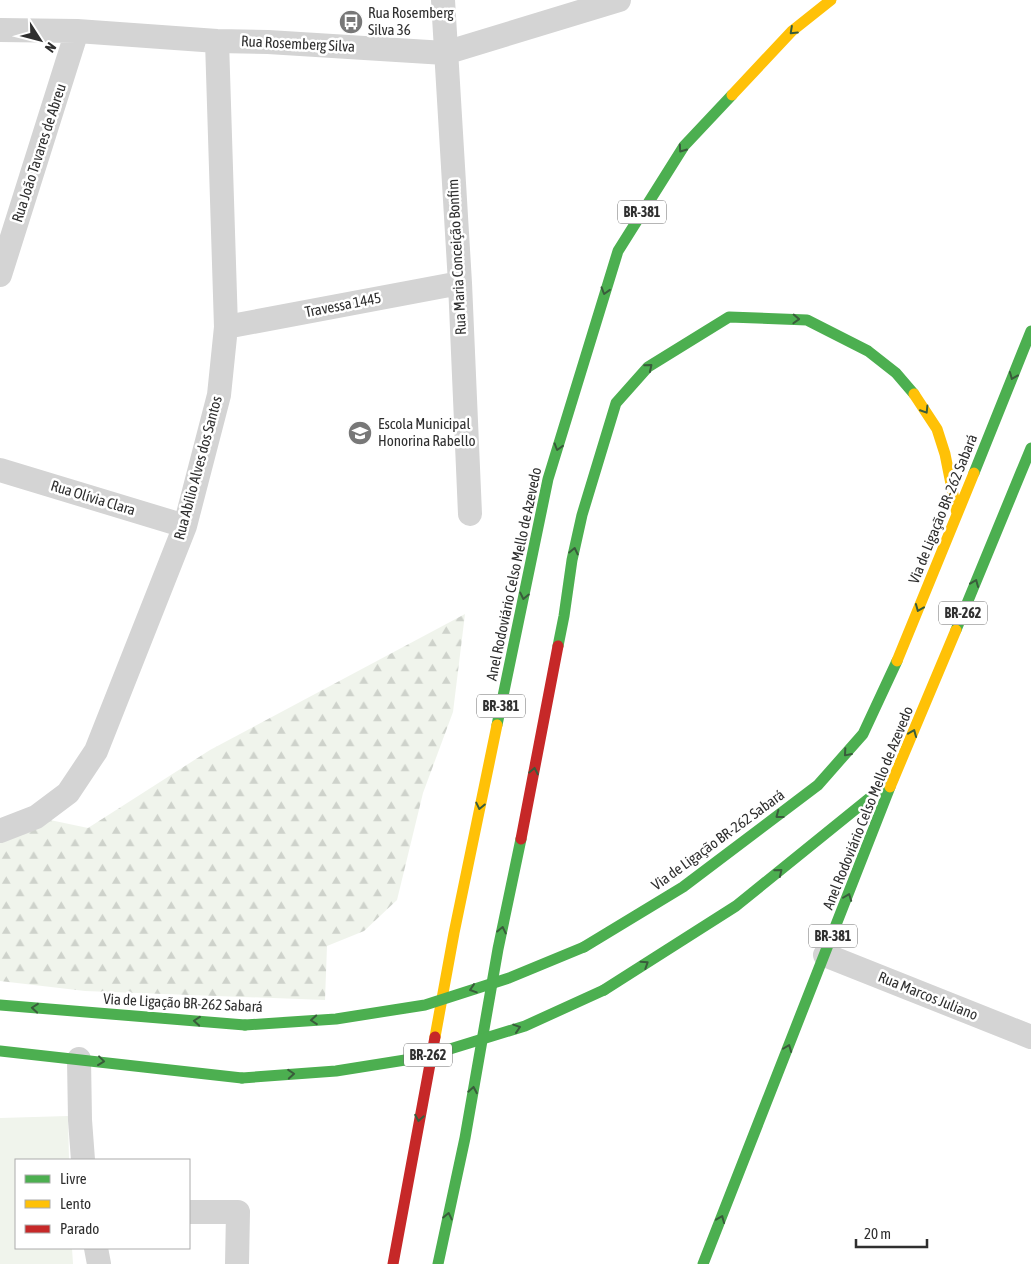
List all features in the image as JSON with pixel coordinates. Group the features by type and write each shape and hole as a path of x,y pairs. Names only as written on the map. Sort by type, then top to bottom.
{"highway":[{"name":"Anel Rodoviário Celso Mello de Azevedo","path":"393,1264 454,933 548,479 618,250 684,146 792,31 831,0"},
{"path":"438,1264 465,1138 498,949 578,533 616,403 648,367 729,317 807,320 868,351 896,373 914,393 937,428 945,454 957,514"},
{"name":"Via de Ligação BR-262 Sabará","path":"0,1005 245,1025 336,1018 425,1005 508,978 584,947 683,887 818,785 863,734 902,650 1031,331"},
{"name":"Anel Rodoviário Celso Mello de Azevedo","path":"703,1264 894,778 1031,448"},
{"name":"BR-262","path":"0,1051 242,1078 336,1071 424,1057 525,1026 604,990 736,906 894,778"}],"street":[{"name":"Rua Maria Conceição Bonfim","path":"443,0 460,283 470,514"},
{"name":"Rua Rosemberg Silva","path":"0,30 77,31 445,53 619,0"},
{"name":"Rua João Tavares de Abreu","path":"0,275 77,31"},
{"name":"Rua Abílio Alves dos Santos","path":"0,831 36,817 68,792 96,752 185,526 219,395 226,326 217,40"},
{"name":"Travessa 1445","path":"226,326 460,283"},
{"name":"Rua Olívia Clara","path":"0,470 185,526"},
{"name":"Rua Marcos Juliano","path":"825,955 1031,1037"},
{"path":"79,1059 83,1159"},
{"path":"190,1212 238,1212 237,1264"},
{"path":"96,1249 99,1264"}],"green space":[{"path":"465,614 453,712 423,793 397,900 364,931 327,946 325,1000 85,991 0,981 0,841 50,820 88,828 210,750"},
{"path":"68,1116 69,1159 15,1159 15,1249 72,1249 73,1264 0,1264 0,1118"}],"traffic: fast":[{"path":"497,725 548,479 618,251 684,146 732,95"},
{"path":"558,646 572,560 582,515 616,403 648,367 729,317 807,320 868,351 896,373 914,394"},
{"path":"974,473 1031,331"},
{"path":"956,630 1031,448"},
{"path":"584,947 683,887 818,785 863,734 897,661"},
{"path":"604,990 736,906 893,779"},
{"path":"703,1264 890,787"},
{"path":"438,1264 465,1138 498,949 521,839"},
{"path":"245,1025 336,1019 425,1005 509,978 584,947"},
{"path":"242,1078 336,1071 424,1057 525,1026 604,990"},
{"path":"0,1005 245,1025"},
{"path":"0,1051 242,1078"}],"traffic: slow":[{"path":"732,95 792,31 831,0"},
{"path":"914,394 937,429 945,454 957,514"},
{"path":"897,661 974,473"},
{"path":"890,787 956,630"},
{"path":"435,1037 454,933 497,725"}],"traffic: jam":[{"path":"521,839 558,646"},
{"path":"393,1264 435,1037"}],"place":[{"name":"Rua Rosemberg Silva 36","path":"351,22"},
{"name":"Escola Municipal Honorina Rabello","path":"360,433"}]}
